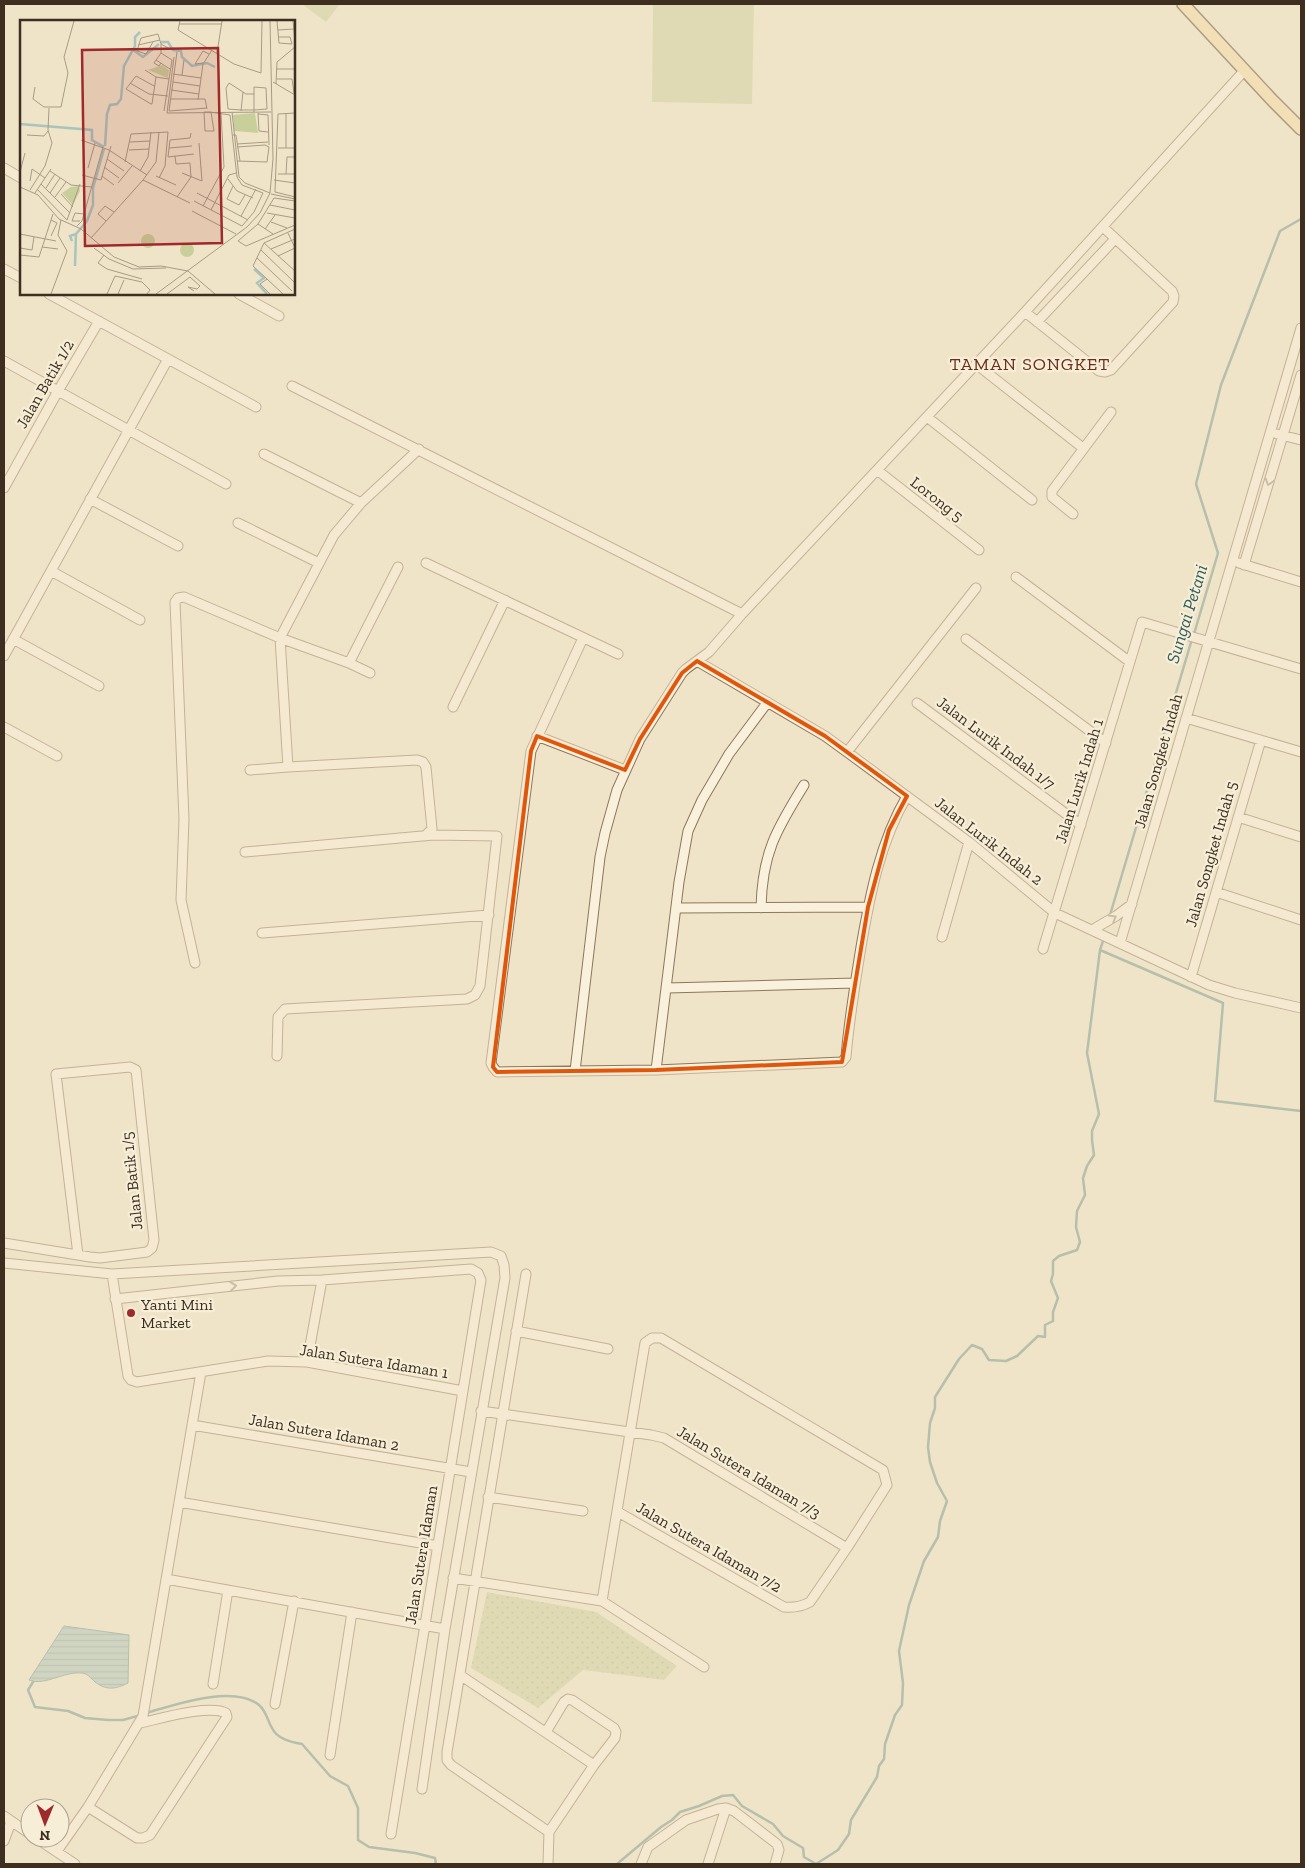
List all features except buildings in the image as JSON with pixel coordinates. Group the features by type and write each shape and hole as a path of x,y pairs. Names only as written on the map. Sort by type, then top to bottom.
{"main road":[{"path":"1183,4 1244,71 1301,129"}],"street":[{"path":"575,1071 602,847 617,790 640,739 686,669 709,652 742,614 1025,312 1244,71"},
{"path":"4,168 20,177"},
{"path":"1025,312 1099,371 1111,370 1172,302 1174,296 1172,291 1103,227"},
{"path":"1037,322 1115,239"},
{"path":"4,269 20,277"},
{"path":"51,295 256,407"},
{"path":"240,295 279,316"},
{"name":"Jalan Batik 1/2","path":"4,488 99,321"},
{"name":"Jalan Songket Indah","path":"1120,943 1186,718 1204,640 1232,561 1301,328"},
{"path":"4,653 168,358"},
{"path":"4,361 226,484"},
{"path":"976,364 1083,448"},
{"path":"1244,565 1301,375"},
{"path":"292,386 742,614"},
{"path":"1073,514 1055,500 1051,494 1083,448 1112,412"},
{"path":"927,417 1032,500"},
{"path":"1270,432 1301,440"},
{"path":"288,767 280,638 334,535 361,503 419,449"},
{"path":"264,454 361,503"},
{"name":"Lorong 5","path":"878,470 979,550"},
{"path":"90,499 178,546"},
{"path":"238,523 319,563"},
{"path":"1232,561 1301,582"},
{"path":"426,563 618,654"},
{"path":"349,663 398,567"},
{"path":"51,571 140,620"},
{"path":"1016,577 1130,662"},
{"path":"847,752 976,588"},
{"path":"195,963 181,900 184,819 175,602 178,598 184,598 370,673"},
{"path":"453,707 505,600"},
{"name":"Jalan Lurik Indah 1","path":"1043,949 1142,622 1204,640"},
{"path":"583,638 530,751 491,1063 497,1072 656,1070 842,1062 846,1057 855,983 868,906 889,830 907,796"},
{"path":"13,639 99,686"},
{"path":"966,639 1106,743"},
{"path":"1204,640 1301,669"},
{"name":"Jalan Lurik Indah 2","path":"697,661 825,736 969,842 1055,913 1215,987 1235,994 1301,1008"},
{"path":"656,1070 679,882 688,832 702,800 728,754 767,703"},
{"name":"Jalan Lurik Indah 1/7","path":"917,703 1081,825"},
{"path":"1186,718 1301,752"},
{"path":"4,727 57,756"},
{"path":"537,736 625,770"},
{"name":"Jalan Songket Indah 5","path":"1191,977 1261,740"},
{"path":"250,770 417,760 423,762 426,767 432,830 426,836"},
{"path":"761,908 768,852 781,822 804,785"},
{"path":"1238,817 1301,837"},
{"path":"245,852 426,836 497,836 480,986 474,995 467,999 284,1010 278,1017 278,1056"},
{"path":"942,937 969,842"},
{"path":"1216,892 1301,920"},
{"path":"1092,930 1132,904"},
{"path":"677,908 868,906"},
{"path":"262,933 489,915"},
{"path":"667,988 855,983"},
{"name":"Jalan Batik 1/5","path":"4,1243 78,1255 100,1258 147,1252 152,1248 154,1240 136,1070 125,1067 56,1074 78,1255"},
{"path":"4,1263 112,1274 491,1252 501,1256 505,1278 445,1629 422,1788"},
{"name":"Jalan Sutera Idaman","path":"322,1280 471,1269 478,1273 481,1280 391,1834"},
{"path":"112,1274 115,1299 278,1282 322,1280 307,1362"},
{"path":"526,1274 488,1497 447,1760 451,1765 549,1832"},
{"name":"Jalan Sutera Idaman 1","path":"115,1299 128,1376 131,1380 137,1382 268,1361 307,1362 463,1391"},
{"path":"516,1331 608,1348"},
{"path":"602,1601 645,1343 652,1338 661,1338 883,1470 887,1485 847,1548"},
{"path":"56,1852 88,1807 143,1716 201,1372"},
{"name":"Jalan Sutera Idaman 7/3","path":"481,1412 664,1438 847,1548"},
{"name":"Jalan Sutera Idaman 2","path":"192,1425 471,1472"},
{"path":"488,1497 583,1511"},
{"path":"179,1502 438,1546"},
{"name":"Jalan Sutera Idaman 7/2","path":"618,1512 784,1608 798,1608 810,1602 847,1548"},
{"path":"454,1578 602,1601 704,1667"},
{"path":"166,1579 445,1629"},
{"path":"213,1684 228,1590"},
{"path":"276,1704 294,1601"},
{"path":"330,1755 352,1612"},
{"path":"460,1675 594,1765"},
{"path":"546,1732 564,1702 568,1699 614,1728 616,1732 615,1738 594,1765 549,1832 548,1864"},
{"path":"88,1807 137,1838 150,1835 227,1717 226,1713 222,1711 194,1711 143,1716"},
{"path":"708,1864 726,1808"},
{"path":"641,1864 648,1847 686,1820 726,1808 734,1811 777,1844 779,1850 775,1864"},
{"path":"4,1841 7,1819 20,1827"},
{"path":"50,1848 76,1864"}],"highlighted area":[{"path":"697,661 825,736 907,796 889,830 868,907 842,1062 656,1070 497,1072 493,1067 531,751 537,736 625,770 640,739 682,673"}],"green space":[{"path":"302,4 340,4 326,22"},
{"path":"653,4 754,4 752,104 652,102"},
{"path":"487,1592 596,1612 677,1666 664,1680 583,1670 538,1708 471,1668"}],"water":[{"path":"64,1626 129,1635 128,1683 115,1688 108,1688 99,1685 86,1674 79,1673 35,1682 29,1680"}],"waterway":[{"name":"Sungai Petani","path":"1194,634 1218,553 1196,484 1221,385 1280,231 1301,219"},
{"name":"Sungai Petani","path":"1110,915 1192,639"},
{"name":"Sungai Petani","path":"1103,941 1100,950 1223,1003 1215,1101 1301,1111"},
{"path":"816,1864 838,1850 849,1834 851,1820 877,1777 879,1766 884,1759 885,1744 895,1715 902,1705 903,1683 899,1651 909,1605 924,1561 938,1537 940,1521 947,1501 937,1483 930,1462 928,1447 930,1423 935,1408 935,1397 959,1359 972,1345 982,1349 989,1360 1006,1361 1017,1356 1038,1336 1045,1337 1045,1325 1053,1321 1053,1312 1058,1298 1051,1281 1053,1261 1059,1256 1077,1250 1080,1242 1076,1227 1077,1211 1085,1195 1083,1178 1087,1166 1094,1155 1092,1131 1099,1114 1087,1053 1100,950"},
{"path":"33,1682 28,1690 35,1707 68,1711 85,1718 108,1720 123,1720 141,1715"},
{"path":"146,1713 204,1698 235,1696 248,1699 262,1708 277,1735 289,1741 302,1744 330,1776 348,1786 358,1808 358,1840 369,1847 415,1853 435,1858 436,1864"},
{"path":"617,1864 680,1812 722,1796 733,1795 742,1806 773,1824 783,1836 803,1848 804,1857 816,1864"}],"place":[{"name":"Yanti Mini Market","path":"131,1313"}],"district":[{"name":"TAMAN SONGKET","path":"1030,364"}]}
